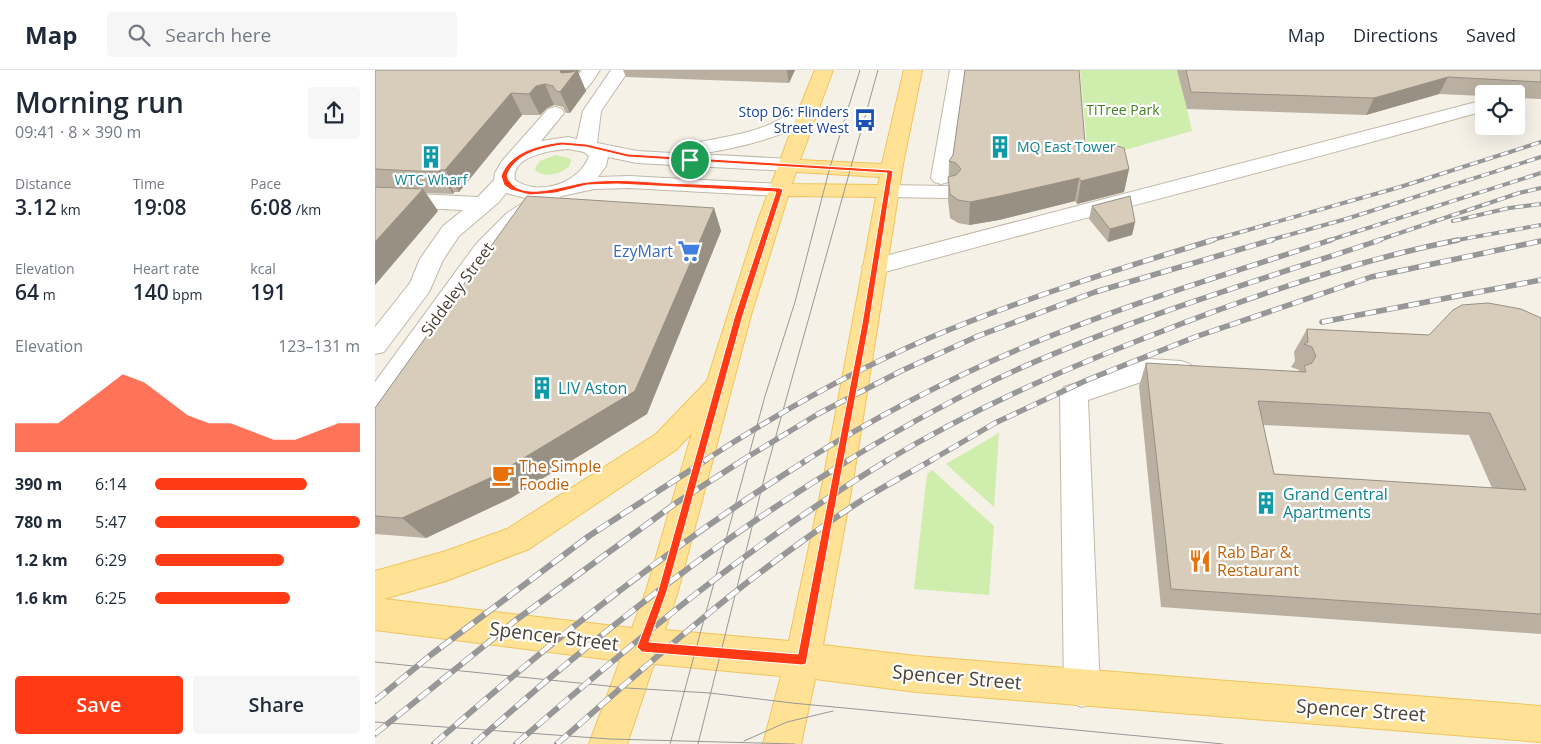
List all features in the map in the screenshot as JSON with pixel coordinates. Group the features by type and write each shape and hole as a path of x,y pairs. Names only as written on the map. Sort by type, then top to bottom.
{"main road":[{"path":"608,744 663,591 739,315 807,112 824,70"},
{"path":"781,744 802,660 820,574 888,181 913,70"},
{"path":"789,165 888,181"},
{"path":"780,190 888,181"},
{"path":"375,586 447,566 518,538 666,442 720,384"},
{"name":"Spencer Street","path":"375,614 642,647 802,660 916,674 1082,689 1541,724"}],"street":[{"path":"577,88 591,70"},
{"path":"590,147 592,111 620,70"},
{"path":"888,181 946,182 959,70"},
{"path":"874,267 1078,211 1373,137 1475,108"},
{"name":"Siddeley Street","path":"375,345 421,286 432,259 448,235 462,220 494,194 507,172 555,112"},
{"path":"637,157 713,146 759,136 778,130 807,112"},
{"path":"780,190 629,182 595,183 561,189 523,192 513,189 507,172 525,153 546,146 567,143 637,157 789,165"},
{"name":"Siddeley Street","path":"375,403 484,249 515,218 561,189 584,179 593,172 599,155 590,147"},
{"path":"375,199 483,204"},
{"path":"1082,689 1074,394 1149,369 1209,373"}],"green space":[{"name":"TiTree Park","path":"1080,70 1178,70 1192,131 1107,155 1088,155"},
{"path":"556,155 569,158 571,160 569,167 553,174 544,174 536,171 535,168 540,161"},
{"path":"999,433 994,507 946,464"},
{"path":"932,470 994,526 989,595 914,589 927,474"}],"building":[{"name":"WTC Wharf","path":"375,70 560,70 561,73 577,70 560,92 556,91 553,86 545,84 536,86 529,94 511,93 445,170 438,172 375,169"},
{"name":"MQ East Tower","path":"965,70 1079,70 1085,143 1110,144 1124,148 1129,169 1081,181 1079,178 970,202 958,200 950,194 948,177 956,175 961,169 956,163 949,161 953,155"},
{"path":"1186,70 1541,70 1541,82 1448,77 1374,98 1191,92"},
{"path":"375,187 423,189 375,242"},
{"name":"LIV Aston","path":"527,196 714,208 635,391 492,477 402,518 375,516 375,408"},
{"path":"1130,196 1135,222 1110,229 1092,206"},
{"name":"Grand Central Apartments","path":"1488,303 1521,309 1541,318 1541,614 1171,589 1146,363 1306,372 1304,366 1312,363 1316,356 1312,347 1304,344 1308,342 1307,329 1429,335 1453,310 1462,305","holes":["1258,401 1490,413 1526,490 1274,474"]}],"tram line":[{"path":"684,691 765,396 795,302 830,167 860,70"},
{"path":"711,693 765,475 878,70"},
{"path":"375,662 627,688 684,691"},
{"path":"671,741 684,691"},
{"path":"684,691 711,693"},
{"path":"699,741 711,693"},
{"path":"711,693 792,703 1223,744"},
{"path":"744,741 787,722 833,711"},
{"path":"375,722 610,739 671,741"},
{"path":"671,741 699,741"},
{"path":"699,741 795,744"}],"railway":[{"path":"1209,241 1400,187 1541,142"},
{"path":"1267,241 1346,219 1541,157"},
{"path":"1327,241 1541,173"},
{"path":"1376,241 1519,193 1541,188"},
{"path":"1453,221 1509,208 1541,204"},
{"path":"1452,241 1541,225"},
{"path":"704,461 794,406 919,342 983,316 1048,293 1213,240"},
{"path":"741,461 818,414 901,371 978,336 1095,292 1272,240"},
{"path":"805,461 864,426 924,394 1017,350 1083,323 1153,298 1331,240"},
{"path":"847,461 956,399 1023,367 1155,315 1380,240"},
{"path":"886,461 985,407 1085,362 1192,320 1305,280 1419,248 1458,240"},
{"path":"930,461 995,423 1087,380 1195,337 1371,277 1541,241"},
{"path":"1322,322 1541,280"},
{"path":"375,701 432,654 589,536 706,460"},
{"path":"375,734 516,620 676,503 743,460"},
{"path":"434,744 523,667 615,594 709,525 807,460"},
{"path":"474,744 563,667 655,593 750,524 849,460"},
{"path":"516,744 650,630 743,558 838,491 888,460"},
{"path":"557,744 664,650 775,561 863,500 932,460"}],"place":[{"name":"Stop D6: Flinders Street West","path":"865,120"},
{"name":"MQ East Tower","path":"1000,147"},
{"name":"WTC Wharf","path":"431,157"},
{"name":"EzyMart","path":"689,251"},
{"name":"LIV Aston","path":"542,388"},
{"name":"The Simple Foodie","path":"503,475"},
{"name":"Grand Central Apartments","path":"1266,503"},
{"name":"Rab Bar & Restaurant","path":"1200,561"}],"route":[{"path":"562,143 574,143 628,156 690,160 890,171 865,324 818,584 802,660 642,647 663,591 739,315 780,190 617,182 587,184 555,192 530,193 513,189 506,183 504,176 507,167 521,155 531,150 562,143"}]}
